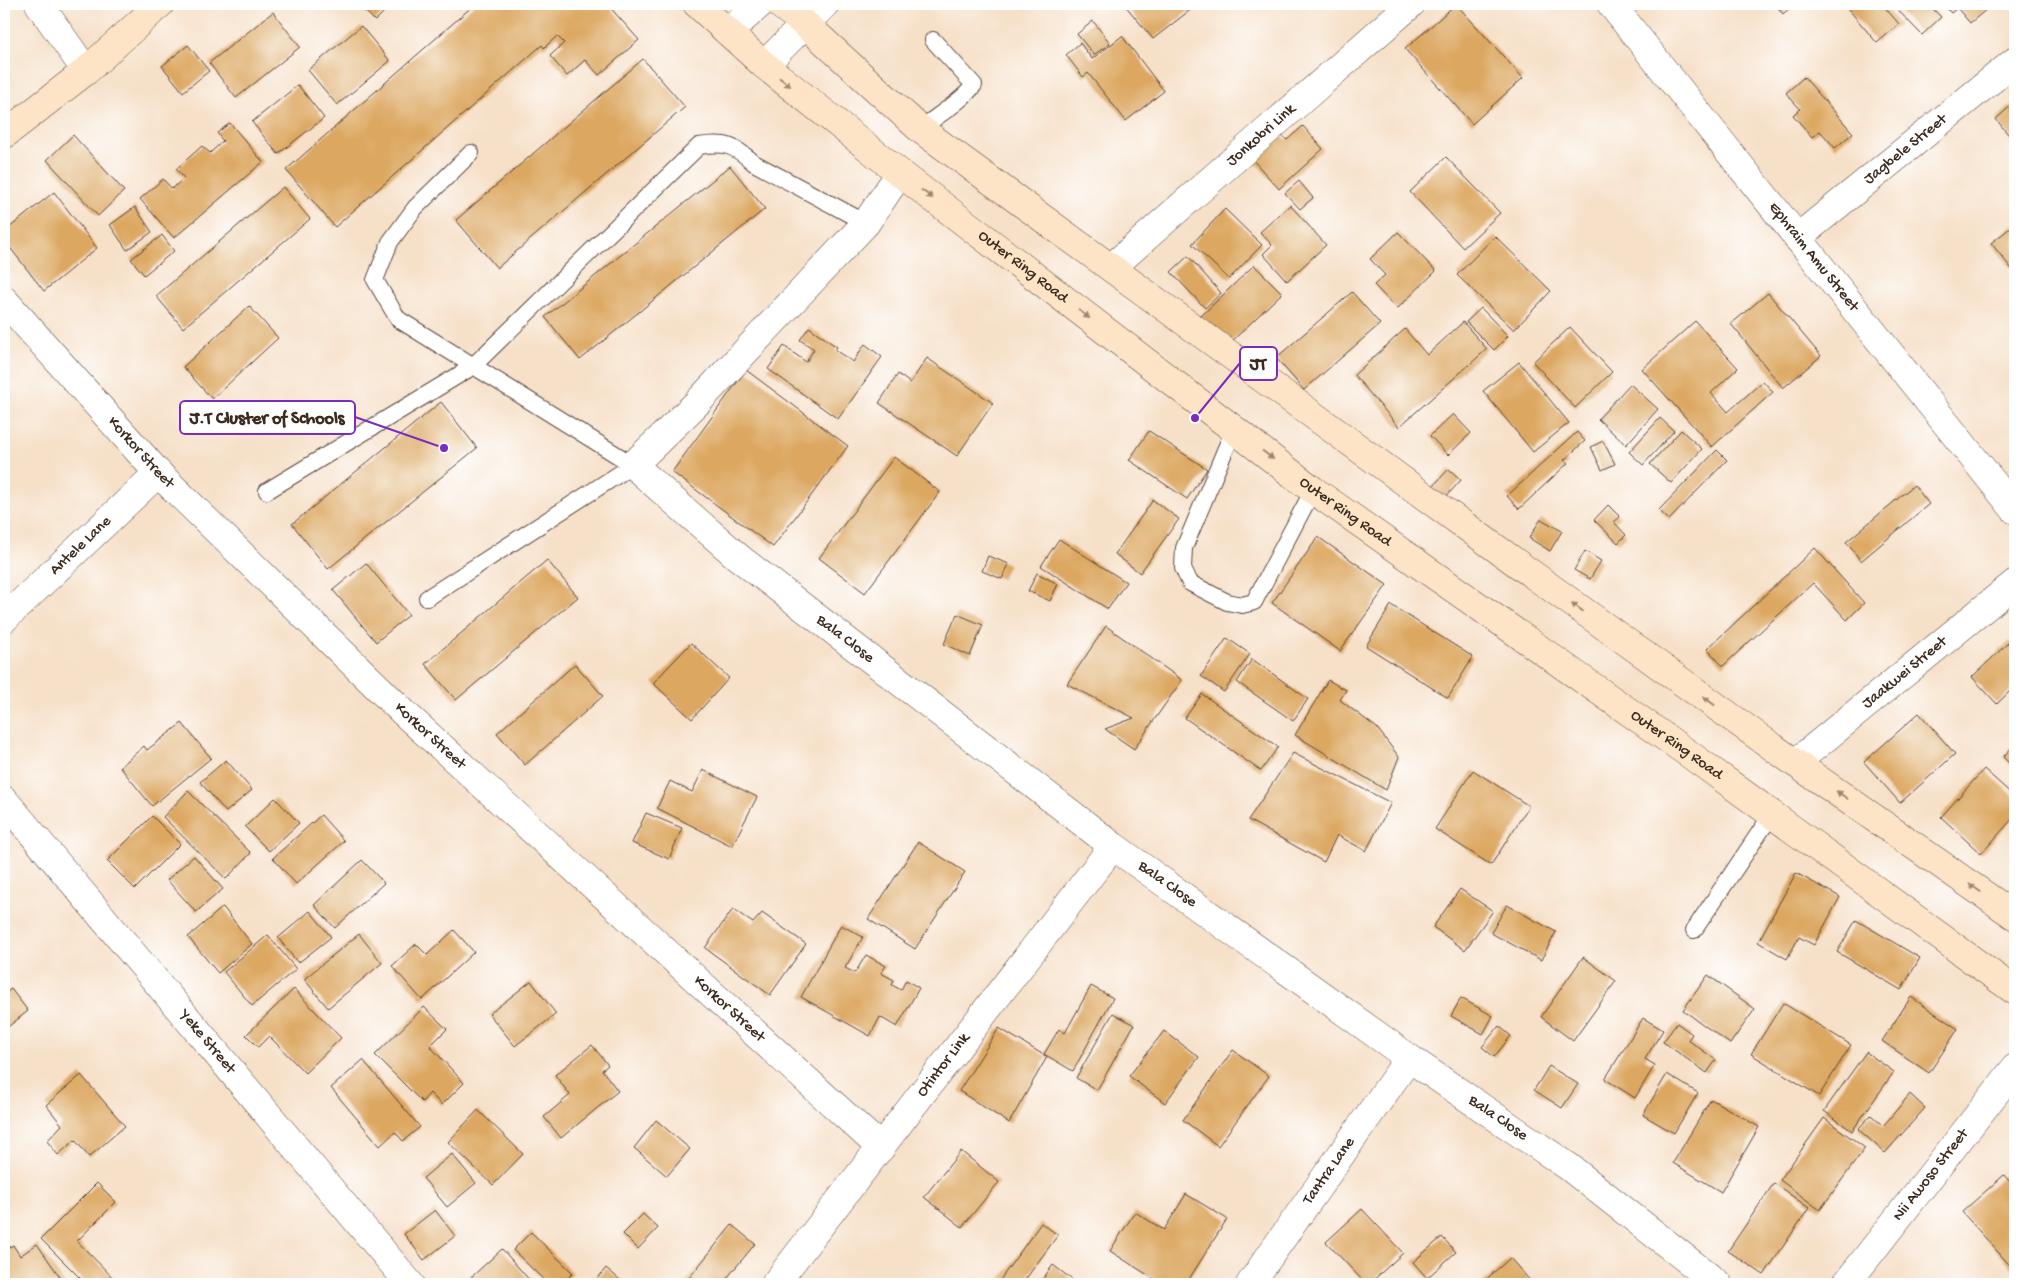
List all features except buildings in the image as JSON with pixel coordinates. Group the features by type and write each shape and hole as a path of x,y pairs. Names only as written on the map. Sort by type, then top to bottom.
{"main road":[{"path":"4,135 86,71 160,4"},
{"name":"Outer Ring Road","path":"696,4 764,65 900,173 1314,490 1772,814 2015,991"},
{"path":"778,4 804,23 920,129 1478,536 1795,763 2015,916"}],"street":[{"path":"39,4 86,71"},
{"path":"728,32 760,4"},
{"path":"764,65 825,4"},
{"name":"Jonkobri Link","path":"1112,268 1411,4"},
{"name":"Ephraim Amu Street","path":"1611,4 2015,510"},
{"name":"Jagbele Street","path":"1797,238 2015,61"},
{"path":"633,465 697,403 866,223 900,173"},
{"name":"Korkor Street","path":"4,300 158,474 403,712 881,1148"},
{"name":"Bala Close","path":"633,465 738,557 1113,846 1409,1058 1569,1167 1718,1284"},
{"name":"Antele Lane","path":"4,619 158,474"},
{"name":"Jaakwei Street","path":"1795,763 2015,582"},
{"name":"Yeke Street","path":"4,800 410,1284"},
{"name":"Otintor Link","path":"775,1284 1113,846"},
{"name":"Tantra Lane","path":"1250,1284 1409,1058"},
{"name":"Nii Awoso Street","path":"1846,1284 2015,1068"}],"lane":[{"path":"920,129 965,96 974,85 933,40"},
{"path":"266,491 472,367 698,146 720,142 740,150 754,163 866,223"},
{"path":"427,598 633,465 472,367 398,319 375,280 390,242 410,215 471,153"},
{"path":"1234,429 1184,548 1183,568 1190,582 1227,602 1242,606 1254,602 1314,490"},
{"path":"1694,930 1772,814"}],"place":[{"name":"JT","path":"1195,418"},
{"name":"J.T Cluster of Schools","path":"444,448"}]}
